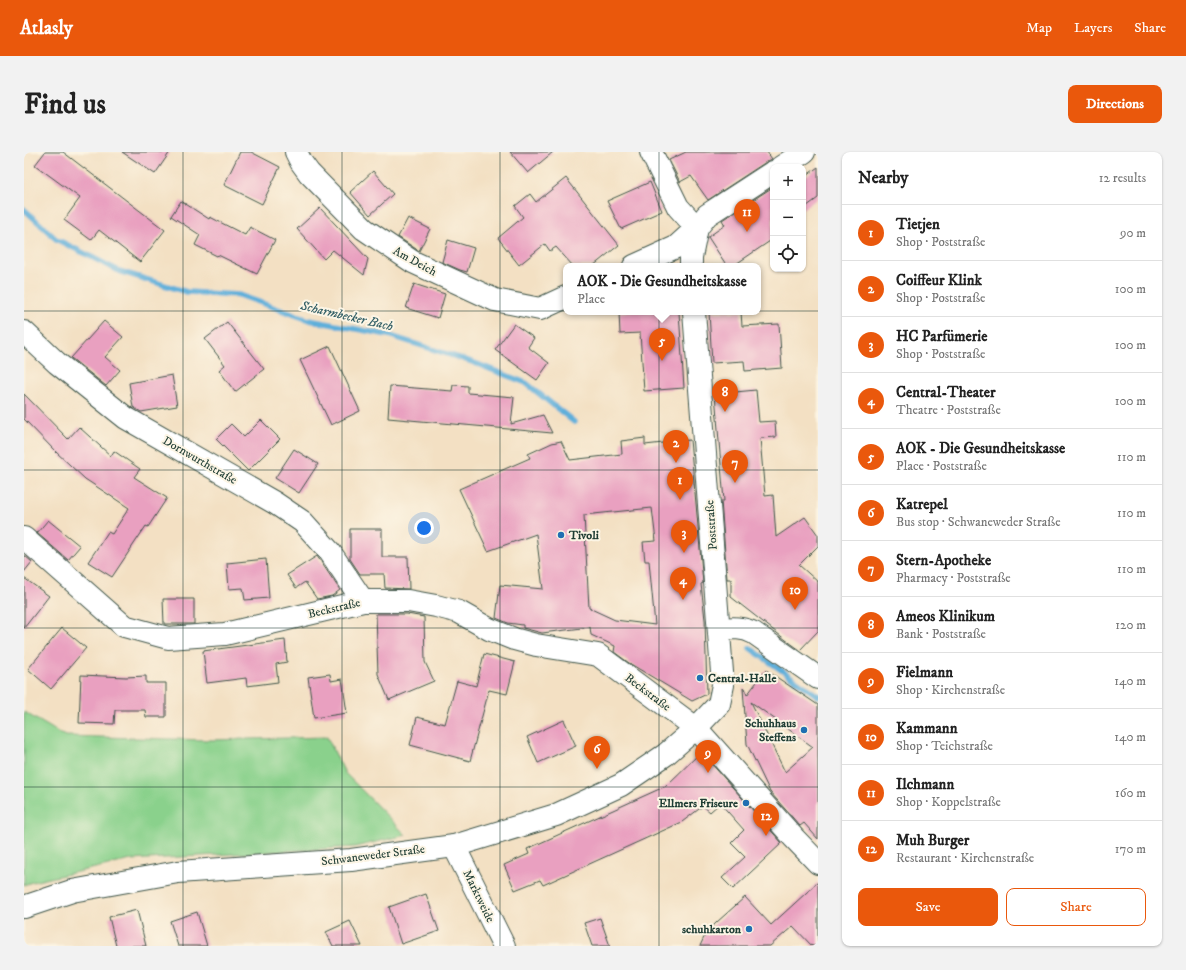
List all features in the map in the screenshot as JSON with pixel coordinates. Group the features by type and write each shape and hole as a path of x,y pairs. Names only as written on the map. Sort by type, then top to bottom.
{"street":[{"name":"Am Deich","path":"296,152 309,173 364,229 413,262 495,300 540,309 563,298"},
{"path":"651,152 678,207 697,228"},
{"path":"786,164 804,152"},
{"path":"641,263 676,247 697,228 707,215 770,174"},
{"path":"691,263 697,228"},
{"name":"Poststraße","path":"694,315 723,685 719,704 696,728"},
{"name":"Dornwurthstraße","path":"24,332 57,363 126,418 275,503 303,522 330,552 363,601"},
{"name":"Beckstraße","path":"24,538 124,626 168,638 225,634 363,601 408,601 459,612 489,629 514,639 536,645 598,655 696,728 818,864"},
{"path":"719,628 737,628 754,632 818,678"},
{"name":"Schwaneweder Straße","path":"24,907 72,890 178,872 351,860 454,846 556,815 621,786 665,755 696,728"},
{"name":"Marktweide","path":"454,846 504,946"}],"green space":[{"path":"24,712 65,736 209,740 327,737 345,773 406,835 355,847 131,860 24,885"}],"building":[{"path":"45,152 63,152 165,230 140,262 99,230 91,240 64,220 80,198 35,165"},
{"path":"122,152 170,152 155,174"},
{"path":"240,152 251,152 280,167 262,204 224,185"},
{"path":"510,152 553,152 528,173"},
{"path":"686,152 767,152 772,159 708,200 691,176 680,182 669,160"},
{"path":"818,167 818,198 806,207 806,200 806,176"},
{"path":"373,171 393,194 370,215 350,192"},
{"path":"566,178 619,245 597,263 570,263 556,247 550,251 545,244 519,265 498,238 523,217 515,206 530,194 536,202"},
{"path":"650,182 662,211 621,229 607,201"},
{"path":"770,189 770,241 737,263 725,263 708,237 725,225 722,220"},
{"path":"181,201 209,219 210,217 245,235 250,227 275,240 257,274 195,245 200,235 171,216"},
{"path":"320,208 368,259 364,275 333,250 324,259 297,229"},
{"path":"408,218 430,229 419,251 398,237"},
{"path":"448,240 474,248 467,272 442,262"},
{"path":"414,284 445,294 438,318 406,308"},
{"path":"619,315 679,315 684,388 644,391 640,333 620,334"},
{"path":"709,315 741,315 742,326 779,324 782,368 745,371 744,361 712,363"},
{"path":"104,321 123,337 105,357 120,370 106,386 71,358"},
{"path":"227,322 264,369 235,392 219,370 225,365 205,339"},
{"path":"514,324 534,338 528,347 549,363 537,380 495,350"},
{"path":"330,346 360,411 331,425 300,360"},
{"path":"172,375 177,406 141,412 133,407 129,383"},
{"path":"453,385 468,386 468,393 514,397 511,424 543,415 552,433 388,418 390,386 452,391"},
{"path":"756,390 759,422 775,421 776,437 760,438 765,496 773,495 776,537 805,517 818,535 818,546 799,565 818,582 818,631 800,650 731,597 731,579 727,579 721,501 724,501 715,394"},
{"path":"24,394 68,439 79,427 111,456 114,451 140,469 134,477 167,498 148,527 146,526 112,577 88,562 108,532 112,534 129,508 85,479 24,419"},
{"path":"261,420 280,439 248,471 216,439 231,424 244,437"},
{"path":"645,438 645,445 690,440 703,583 701,584 705,620 707,694 692,701 629,663 614,652 615,646 591,635 590,627 542,633 523,628 523,625 508,623 496,618 500,585 543,589 536,534 488,551 459,489 530,458 528,454 552,443 561,441 570,460 622,454 621,441","holes":["652,508 656,541 643,542 645,561 649,561 655,625 615,620 589,608 584,515"]},
{"path":"294,449 318,464 299,493 275,478"},
{"path":"48,520 80,546 68,560 37,533"},
{"path":"350,529 382,529 382,557 408,557 409,589 385,588 384,574 360,574 350,559"},
{"path":"24,555 32,562 24,572"},
{"path":"317,556 340,590 332,596 317,599 305,582 296,588 287,575"},
{"path":"266,559 269,598 245,600 243,588 229,589 227,563"},
{"path":"24,578 49,596 24,628"},
{"path":"163,599 194,599 194,624 164,624"},
{"path":"376,614 407,614 424,617 425,662 434,681 389,700 378,674"},
{"path":"62,628 86,648 51,689 28,669"},
{"path":"285,640 287,662 276,664 278,682 247,686 246,678 207,683 203,651"},
{"path":"484,654 515,662 507,694 489,690 470,761 410,745 417,717 445,724 457,681 476,686"},
{"path":"766,670 818,705 818,839 804,823 800,826 770,792 747,744 743,688 747,695","holes":["751,702 813,747 785,772"]},
{"path":"330,674 331,681 342,679 347,713 314,718 308,677"},
{"path":"81,675 126,677 146,676 146,683 166,683 166,717 146,717 145,710 115,710 114,724 79,723"},
{"path":"564,720 576,746 538,763 527,737"},
{"path":"701,752 782,843 733,889 722,878 745,857 731,843 744,830 720,803 710,812 703,806 682,822 543,885 540,880 515,890 504,865 529,854 527,849 666,786"},
{"path":"818,882 818,946 812,946 793,926 770,946 700,946 706,933 745,897 771,925"},
{"path":"426,894 439,931 401,944 389,907"},
{"path":"137,910 146,946 116,946 109,917"},
{"path":"197,912 207,946 178,946 170,921"},
{"path":"600,918 610,946 592,946 584,923"},
{"path":"350,921 362,946 333,946 326,932"}],"waterway":[{"name":"Scharmbecker Bach","path":"24,209 56,239 119,271 187,292 239,295 309,320 388,335 472,362 526,383 574,422"},
{"name":"Scharmbecker Bach","path":"750,648 818,696"}],"place":[{"name":"Ilchmann","path":"747,232"},
{"name":"AOK - Die Gesundheitskasse","path":"662,361"},
{"name":"Ameos Klinikum","path":"725,412"},
{"name":"Coiffeur Klink","path":"676,463"},
{"name":"Stern-Apotheke","path":"735,483"},
{"name":"Tietjen","path":"680,500"},
{"name":"Tivoli","path":"561,535"},
{"name":"HC Parfümerie","path":"684,553"},
{"name":"Central-Theater","path":"683,600"},
{"name":"Kammann","path":"795,610"},
{"name":"Central-Halle","path":"700,678"},
{"name":"Schuhhaus Steffens","path":"804,730"},
{"name":"Katrepel","path":"597,769"},
{"name":"Fielmann","path":"708,773"},
{"name":"Ellmers Friseure","path":"746,803"},
{"name":"Muh Burger","path":"766,836"},
{"name":"schuhkarton","path":"749,929"}]}
